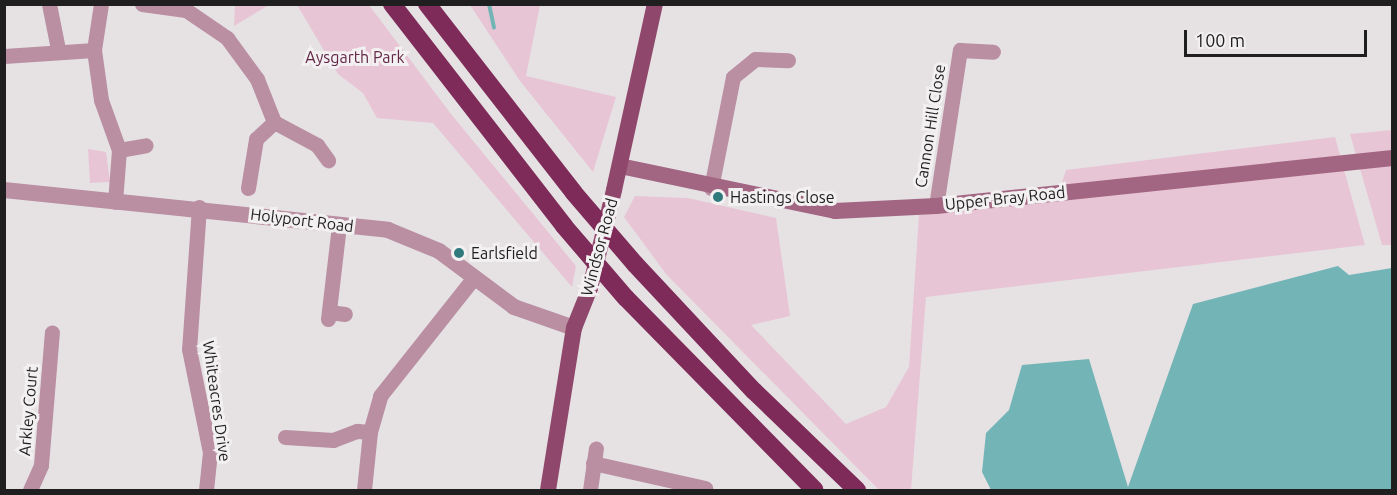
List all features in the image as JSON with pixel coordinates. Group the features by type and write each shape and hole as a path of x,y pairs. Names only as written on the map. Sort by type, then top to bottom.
{"highway":[{"path":"392,4 564,226 626,298 816,490"},
{"path":"427,4 574,193 636,264 754,391 857,490"}],"main road":[{"name":"Windsor Road","path":"548,490 574,328 590,288 620,166 655,4"},
{"name":"Upper Bray Road","path":"620,166 711,188 835,212 936,206 1392,158"}],"street":[{"path":"50,4 58,49"},
{"path":"101,4 94,50 102,100 118,150 115,202"},
{"path":"142,4 186,10 227,38 257,79 274,122 316,146 328,160"},
{"path":"4,56 58,49 94,50"},
{"name":"Cannon Hill Close","path":"936,206 960,50 993,52"},
{"path":"711,188 733,77 755,59 788,60"},
{"path":"248,188 256,140 274,122"},
{"path":"118,150 146,145"},
{"name":"Holyport Road","path":"4,190 115,202 199,207 388,230 439,251 472,280 514,307 574,328"},
{"name":"Whiteacres Drive","path":"199,207 189,350 210,452 206,490"},
{"path":"339,225 329,316 345,314"},
{"path":"364,490 369,460 370,432 380,396 472,280"},
{"name":"Arkley Court","path":"30,490 41,465 52,332"},
{"path":"285,437 333,440 357,431 370,432"},
{"path":"590,490 594,455 689,478 705,488"}],"green space":[{"path":"235,4 269,5 234,26"},
{"name":"Aysgarth Park","path":"297,5 369,5 451,114 576,266 572,287 433,123 377,118 363,93 338,74"},
{"path":"470,5 540,5 526,76 616,97 593,172 520,81"},
{"path":"1392,130 1392,245 1382,245 1350,134"},
{"path":"1335,137 1365,245 926,297 911,490 879,490 666,274 624,217 635,196 688,198 776,218 790,316 751,325 846,424 886,407 909,367 919,215 1056,201 1066,170"},
{"path":"88,149 106,152 110,182 90,183"}],"water":[{"path":"1338,266 1349,275 1392,268 1392,490 991,490 982,472 986,433 1009,410 1022,365 1089,359 1128,487 1193,304"}],"waterway":[{"path":"489,4 494,27"}],"place":[{"name":"Hastings Close","path":"718,197"},
{"name":"Earlsfield","path":"459,253"}]}
